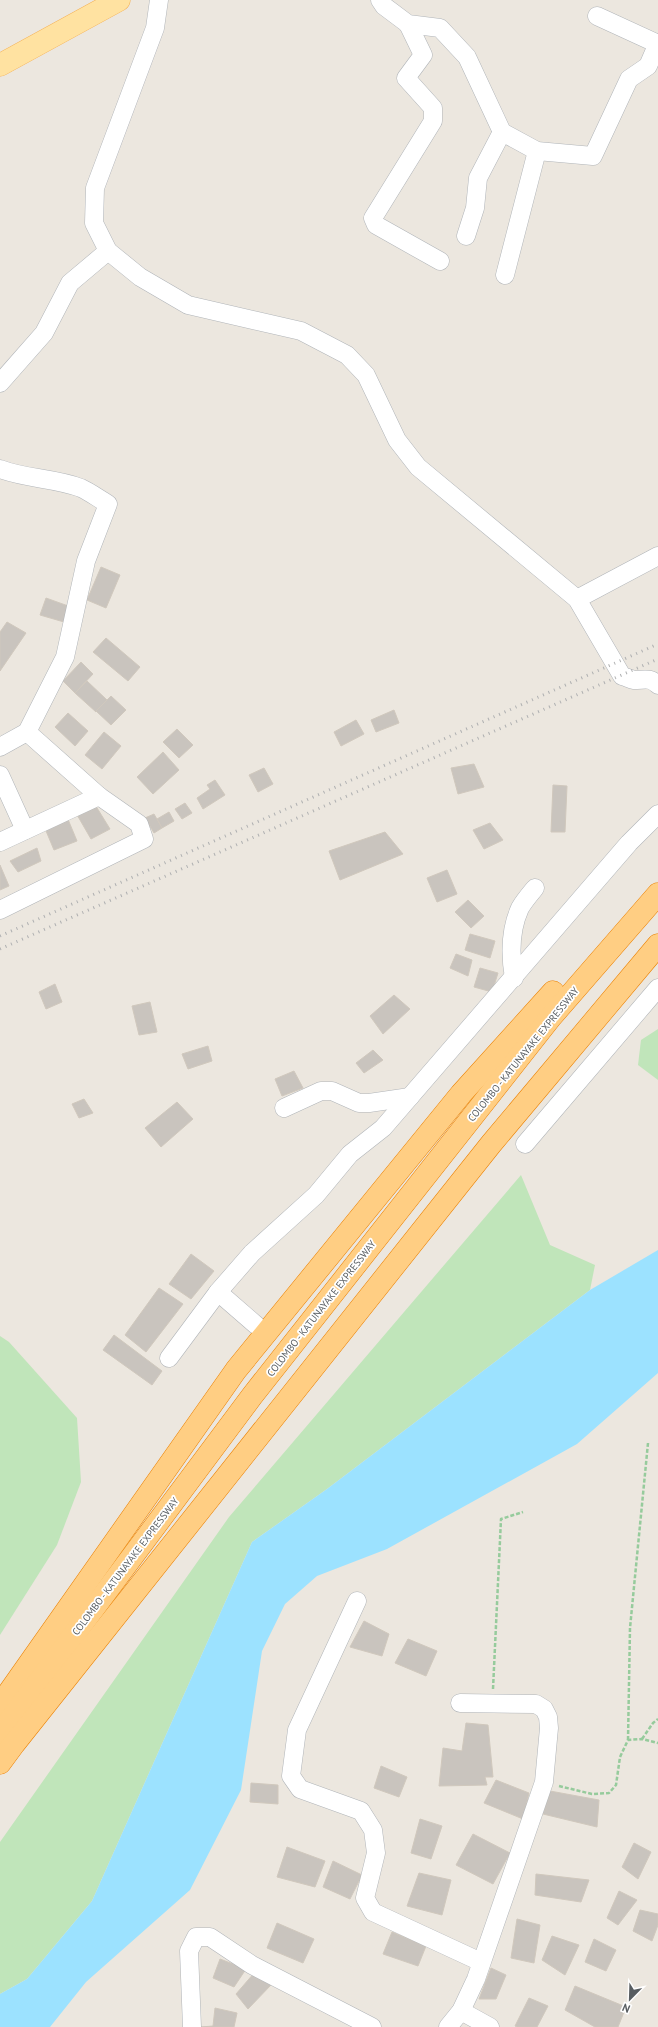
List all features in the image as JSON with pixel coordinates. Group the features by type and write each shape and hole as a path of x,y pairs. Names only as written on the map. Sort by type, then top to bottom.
{"highway":[{"name":"COLOMBO - KATUNAYAKE EXPRESSWAY","path":"0,1734 252,1396 551,1016 658,893"},
{"path":"0,1705 236,1370 461,1094 572,972 658,893"},
{"path":"0,1721 248,1379 523,1041 614,943"},
{"path":"0,1763 491,1144 658,945"},
{"path":"0,1692 44,1618 256,1325 360,1193 454,1087 545,1001"}],"main road":[{"path":"0,65 119,0"}],"street":[{"path":"159,0 155,28 96,188 94,224 108,251 140,277 188,305 301,331 347,355 366,375 397,440 418,467 577,599 622,676 634,680 646,678 654,681 658,685"},
{"path":"380,0 384,6 408,24 423,55 406,78 433,108 434,121 373,218 376,225 440,261"},
{"path":"408,24 440,28 467,57 502,132 537,151 594,156 629,79 648,66 658,44 597,16"},
{"path":"466,236 476,208 478,178 502,132"},
{"path":"505,275 537,151"},
{"path":"0,383 44,333 70,283 108,251"},
{"path":"0,469 14,475 36,477 81,488 108,504 86,561 65,657 27,732 0,747"},
{"path":"577,599 658,556"},
{"path":"0,910 144,839 139,824 99,796 27,732"},
{"path":"0,775 25,830"},
{"path":"0,842 99,796"},
{"path":"169,1358 218,1292 252,1253 316,1195 350,1154 383,1128 629,843 658,814"},
{"path":"514,978 511,956 513,933 520,908 535,888"},
{"path":"525,1144 658,988"},
{"path":"284,1108 321,1091 332,1091 359,1103 410,1097"},
{"path":"218,1292 256,1325"},
{"path":"357,1601 298,1730 291,1776 300,1789 361,1811 373,1830 376,1853 364,1898 373,1912 481,1962"},
{"path":"448,2027 461,2011 481,1962 544,1782 549,1728 548,1717 544,1709 536,1704 460,1703"},
{"path":"192,2027 189,1951 196,1937 210,1937 252,1965 372,2027"},
{"path":"461,2011 490,2027"}],"path":[{"path":"544,1782 592,1794 609,1793 616,1785 620,1757 628,1740 630,1628 648,1443"},
{"path":"493,1703 501,1519 523,1512"},
{"path":"642,1739 653,1723 658,1719"},
{"path":"628,1740 642,1739 658,1743"}],"green space":[{"path":"658,1029 658,1080 638,1065 641,1040"},
{"path":"521,1175 550,1245 595,1265 590,1290 327,1489 252,1542 92,1901 27,1979 0,1994 0,1842 229,1517"},
{"path":"0,1336 9,1342 77,1418 81,1482 57,1545 0,1635"}],"water":[{"path":"658,1250 658,1373 577,1444 387,1549 317,1576 285,1604 262,1651 241,1790 190,1890 86,1982 50,2027 0,2027 0,1994 27,1979 92,1901 252,1542 327,1489 590,1290"}],"building":[{"path":"101,567 120,575 106,608 87,600"},
{"path":"46,598 71,607 64,622 40,615"},
{"path":"7,622 26,633 0,671 0,632"},
{"path":"106,638 140,667 128,681 93,652"},
{"path":"81,662 93,674 75,693 63,681"},
{"path":"87,681 107,700 96,712 75,693"},
{"path":"111,696 126,710 111,725 96,711"},
{"path":"394,710 399,723 376,732 371,720"},
{"path":"68,713 88,731 75,746 55,727"},
{"path":"356,720 364,734 341,746 334,732"},
{"path":"177,729 193,745 179,758 163,742"},
{"path":"104,732 121,746 102,769 85,755"},
{"path":"163,752 179,770 153,794 137,777"},
{"path":"474,764 484,787 458,794 451,768"},
{"path":"264,768 273,784 258,792 249,775"},
{"path":"215,780 225,795 203,809 197,798 210,789 207,785"},
{"path":"553,785 567,786 565,832 551,832"},
{"path":"94,803 110,829 91,839 76,813"},
{"path":"185,803 192,813 182,819 175,809"},
{"path":"169,812 174,821 162,828 157,819"},
{"path":"154,814 162,828 154,833 145,818"},
{"path":"67,817 77,841 54,850 44,826"},
{"path":"490,823 503,840 484,849 473,830"},
{"path":"385,832 403,854 340,880 329,851"},
{"path":"37,848 41,861 18,872 10,861"},
{"path":"0,865 9,886 0,890"},
{"path":"447,870 457,894 437,902 427,878"},
{"path":"468,900 484,916 471,928 455,912"},
{"path":"470,934 495,941 490,958 465,950"},
{"path":"456,954 472,960 468,976 450,968"},
{"path":"480,968 498,973 492,992 474,987"},
{"path":"55,984 62,1002 46,1009 39,992"},
{"path":"394,995 410,1009 383,1034 370,1016"},
{"path":"150,1002 157,1032 139,1035 132,1006"},
{"path":"208,1046 212,1061 188,1069 182,1054"},
{"path":"373,1050 383,1060 364,1073 356,1063"},
{"path":"294,1071 303,1088 282,1096 275,1079"},
{"path":"84,1099 93,1113 79,1118 72,1104"},
{"path":"177,1102 193,1119 161,1147 145,1128"},
{"path":"191,1254 214,1271 191,1299 169,1284"},
{"path":"159,1288 183,1304 146,1352 125,1335"},
{"path":"114,1335 162,1371 152,1385 103,1350"},
{"path":"364,1621 389,1634 382,1656 350,1647"},
{"path":"408,1639 437,1651 426,1676 395,1663"},
{"path":"466,1723 488,1725 493,1777 485,1777 487,1785 439,1786 443,1748 462,1751"},
{"path":"381,1766 407,1777 399,1797 374,1788"},
{"path":"496,1780 529,1793 523,1819 484,1803"},
{"path":"251,1783 278,1785 278,1804 250,1802"},
{"path":"550,1791 599,1800 597,1827 543,1814"},
{"path":"420,1819 442,1826 431,1859 411,1853"},
{"path":"473,1834 510,1853 493,1884 456,1865"},
{"path":"634,1843 651,1852 638,1879 622,1867"},
{"path":"287,1847 325,1861 315,1887 277,1877"},
{"path":"333,1861 362,1875 350,1899 323,1887"},
{"path":"419,1873 451,1880 442,1915 407,1906"},
{"path":"536,1874 589,1880 581,1902 535,1895"},
{"path":"619,1891 637,1900 618,1925 607,1918"},
{"path":"640,1910 658,1914 658,1925 652,1941 633,1931"},
{"path":"517,1919 540,1925 534,1963 511,1958"},
{"path":"277,1923 314,1939 303,1963 267,1948"},
{"path":"392,1932 426,1946 418,1966 383,1954"},
{"path":"552,1936 579,1945 565,1975 542,1960"},
{"path":"594,1939 616,1950 606,1971 585,1962"},
{"path":"220,1959 246,1969 234,1987 213,1978"},
{"path":"491,1968 506,1975 496,1999 479,1999"},
{"path":"255,1972 271,1985 248,2009 236,1994"},
{"path":"575,1986 626,2007 618,2027 595,2027 565,2010"},
{"path":"529,1998 548,2006 537,2027 517,2027 515,2026"},
{"path":"215,2008 237,2013 234,2027 201,2027 213,2026"}],"railway":[{"path":"0,936 658,644"},
{"path":"0,949 658,659"}]}
